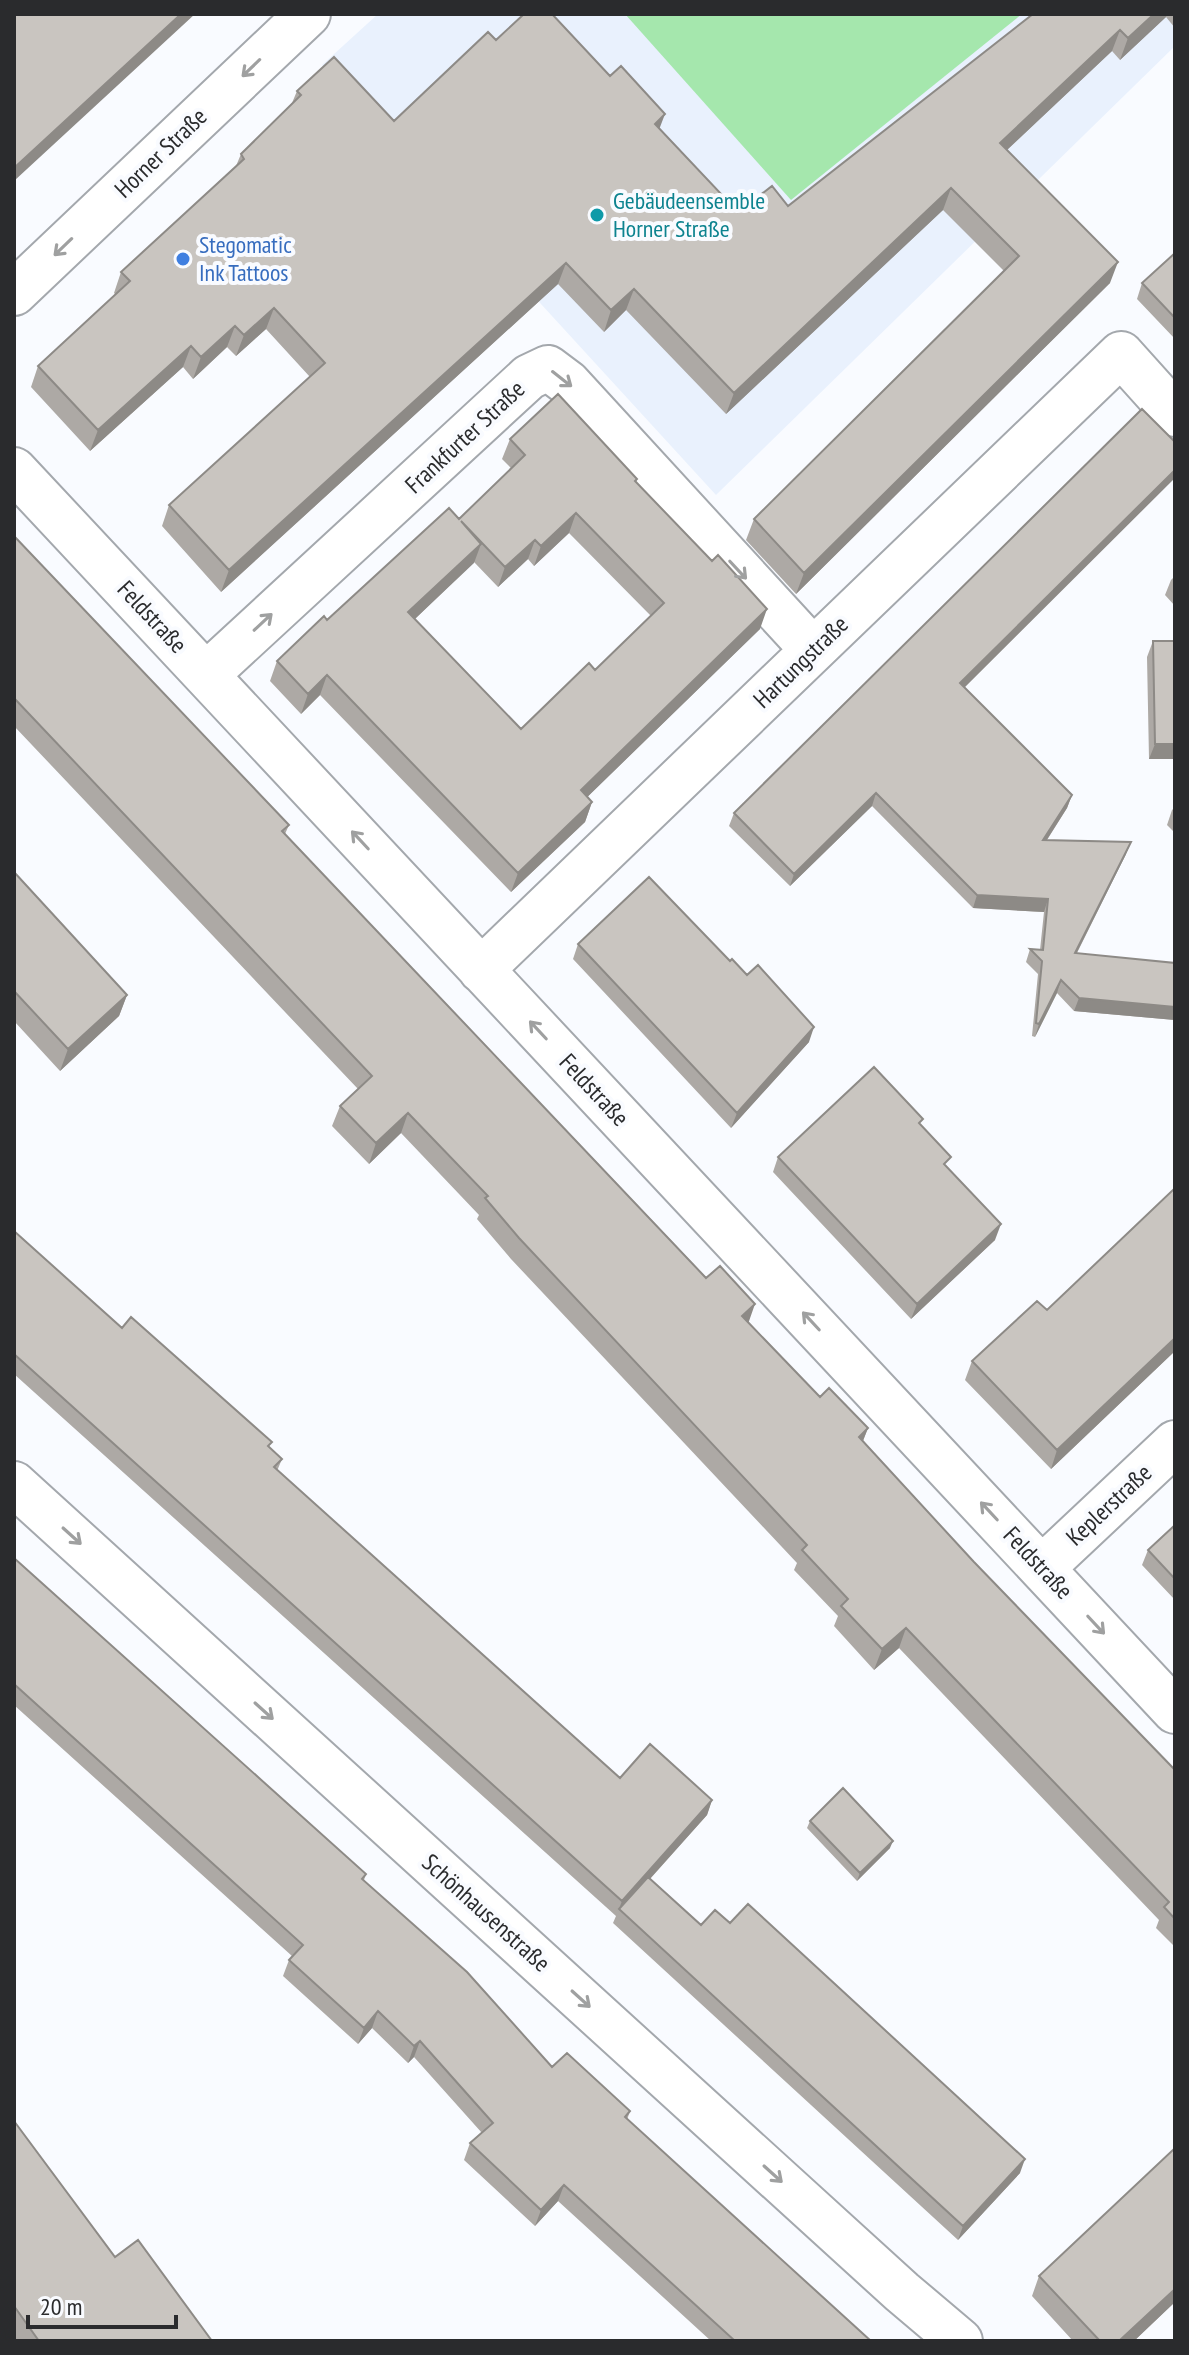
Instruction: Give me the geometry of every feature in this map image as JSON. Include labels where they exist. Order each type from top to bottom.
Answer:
[{"type":"street","name":"Horner Straße","points":[[14,293],[308,14]]},
{"type":"street","name":"Hartungstraße","points":[[481,970],[1121,354],[1175,414]]},
{"type":"street","name":"Frankfurter Straße","points":[[206,675],[529,377],[548,368],[568,383],[813,650]]},
{"type":"street","name":"Feldstraße","points":[[14,470],[1175,1711]]},
{"type":"street","name":"Keplerstraße","points":[[1042,1568],[1175,1443]]},
{"type":"street","name":"Schönhausenstraße","points":[[14,1484],[879,2271],[960,2341]]},
{"type":"shaded area","points":[[378,14],[1175,14],[1175,46],[716,495],[322,65]]},
{"type":"green space","points":[[625,14],[1022,14],[791,200]]},
{"type":"building","points":[[14,14],[181,14],[14,168]]},
{"type":"building","points":[[524,14],[552,14],[610,76],[621,66],[665,114],[655,124],[738,212],[772,186],[788,206],[1033,14],[1154,14],[1128,38],[1120,30],[1000,143],[1118,262],[804,573],[754,519],[1019,256],[951,188],[734,393],[634,289],[611,310],[566,263],[229,570],[169,505],[325,363],[274,308],[244,335],[235,326],[201,357],[191,346],[98,430],[38,366],[130,281],[121,272],[244,159],[241,154],[301,95],[297,91],[334,57],[394,121],[488,32],[496,40]]},
{"type":"building","points":[[1175,253],[1175,318],[1142,283]]},
{"type":"building","points":[[558,394],[712,561],[718,555],[767,609],[581,790],[592,802],[518,873],[327,675],[308,694],[277,661],[324,616],[327,620],[449,508],[459,519],[525,455],[510,439]],"holes":[[[576,513],[664,603],[595,670],[589,663],[521,729],[408,612],[481,544],[461,521],[505,567],[535,540],[541,546]]]},
{"type":"building","points":[[1142,409],[1175,442],[1175,470],[960,683],[1072,795],[1043,840],[1131,842],[1075,953],[1175,963],[1175,1007],[1079,998],[1061,980],[1039,1024],[1036,1023],[1042,961],[1030,949],[1043,950],[1048,899],[977,895],[876,793],[794,874],[734,813]]},
{"type":"building","points":[[14,536],[289,825],[282,831],[706,1278],[720,1266],[755,1304],[742,1316],[820,1397],[829,1388],[868,1428],[859,1437],[974,1562],[1175,1770],[1175,1919],[1164,1907],[1169,1902],[906,1628],[882,1649],[841,1606],[848,1599],[802,1550],[807,1545],[519,1238],[485,1198],[488,1196],[408,1113],[376,1143],[340,1106],[372,1076],[14,698]]},
{"type":"building","points":[[1153,641],[1175,641],[1175,744],[1155,744]]},
{"type":"building","points":[[14,872],[127,995],[68,1049],[14,991]]},
{"type":"building","points":[[649,877],[747,975],[758,965],[814,1027],[737,1113],[578,944]]},
{"type":"building","points":[[874,1067],[923,1119],[919,1123],[951,1157],[944,1164],[1001,1224],[917,1304],[778,1157]]},
{"type":"building","points":[[1175,1188],[1175,1338],[1057,1450],[972,1361],[1037,1301],[1047,1310]]},
{"type":"building","points":[[14,1231],[122,1328],[131,1317],[272,1442],[268,1446],[282,1459],[274,1467],[620,1778],[650,1744],[712,1800],[622,1901],[14,1354]]},
{"type":"building","points":[[1175,1525],[1175,1579],[1148,1550]]},
{"type":"building","points":[[14,1558],[366,1874],[362,1879],[467,1972],[552,2067],[567,2053],[630,2111],[625,2117],[871,2341],[735,2341],[564,2185],[541,2210],[470,2143],[493,2123],[420,2041],[414,2046],[378,2011],[364,2028],[289,1960],[303,1945],[14,1684]]},
{"type":"building","points":[[843,1788],[893,1841],[860,1873],[810,1821]]},
{"type":"building","points":[[648,1877],[701,1925],[715,1910],[730,1923],[748,1904],[1025,2159],[963,2226],[619,1909]]},
{"type":"building","points":[[14,2121],[115,2257],[138,2240],[212,2341],[39,2341],[14,2306]]},
{"type":"building","points":[[1175,2148],[1175,2289],[1119,2341],[1100,2341],[1039,2276]]},
{"type":"place","name":"Gebäudeensemble Horner Straße","points":[[597,215]]},
{"type":"place","name":"Stegomatic Ink Tattoos","points":[[183,259]]}]
